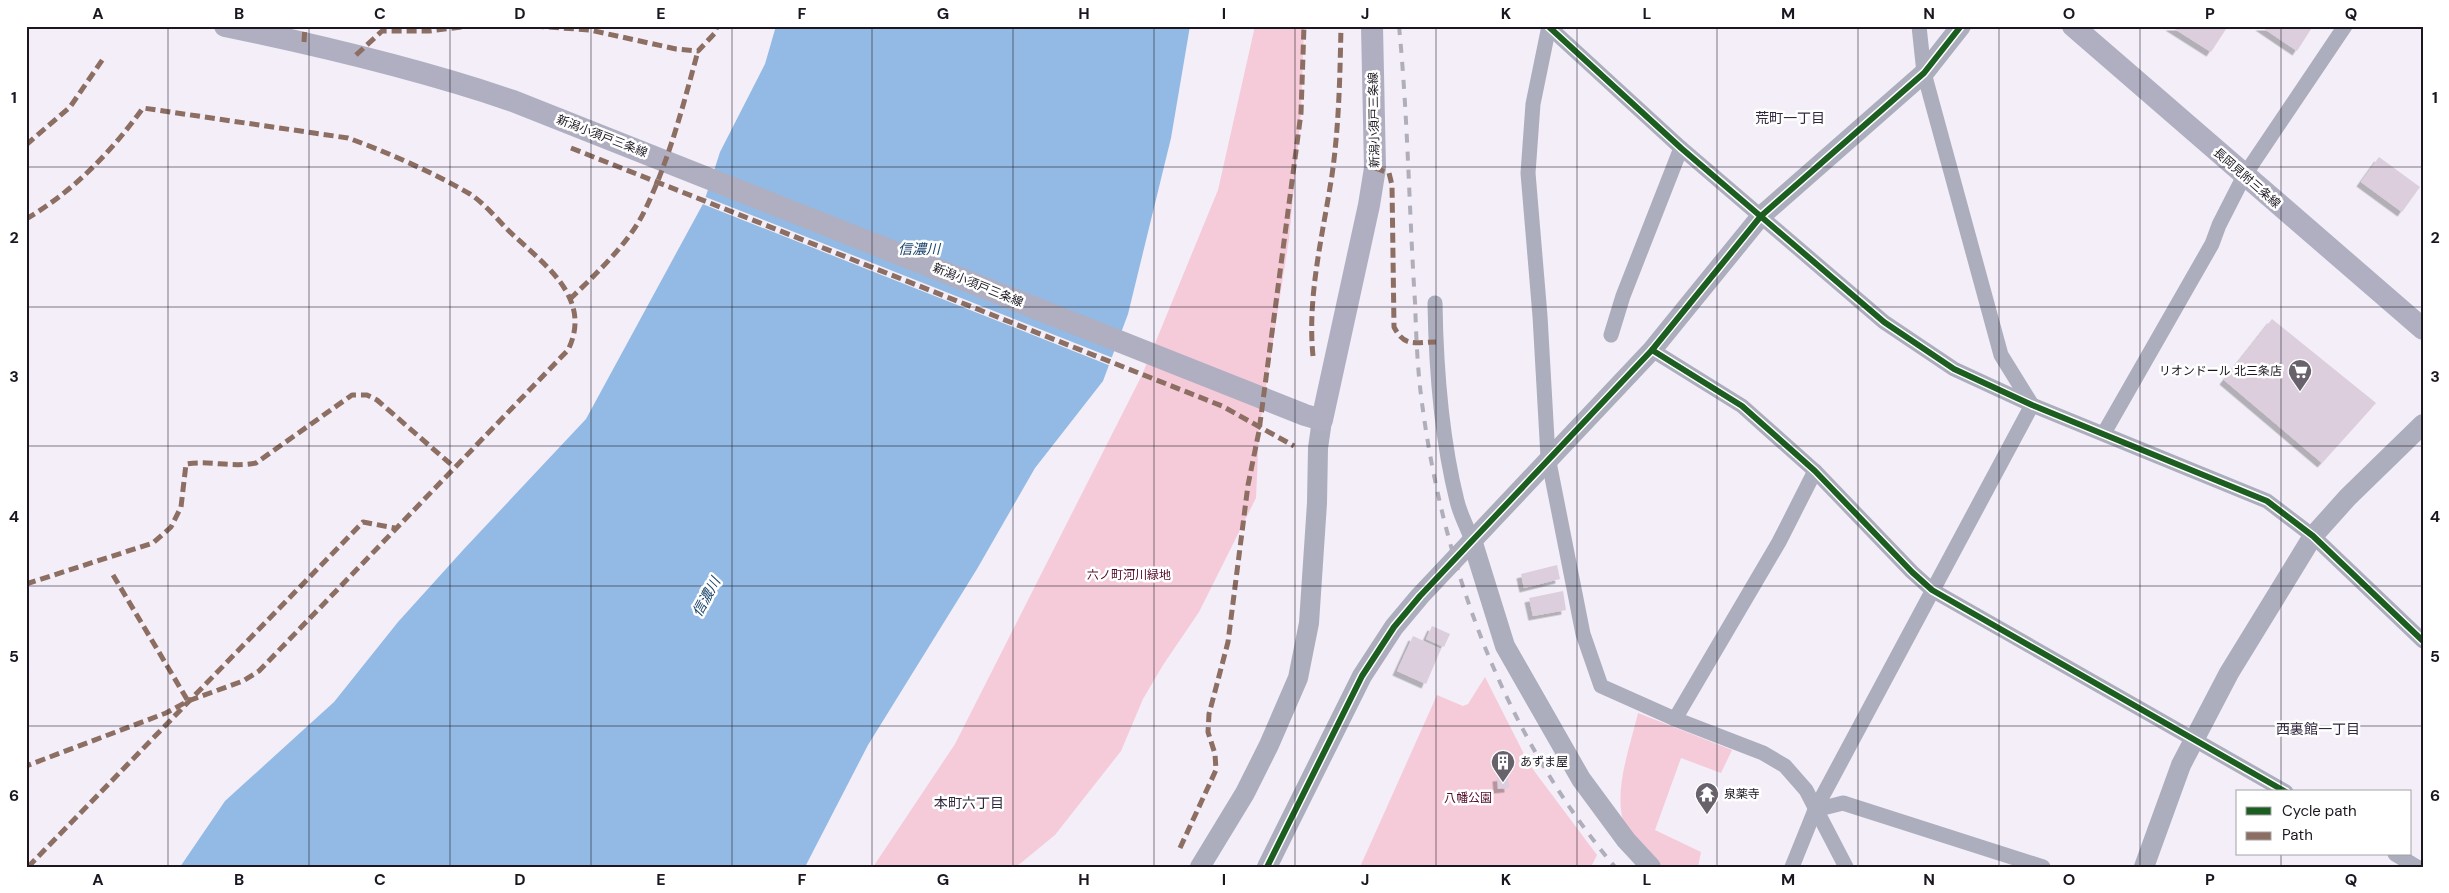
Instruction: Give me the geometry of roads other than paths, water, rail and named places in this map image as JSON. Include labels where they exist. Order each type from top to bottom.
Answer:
[{"type":"main road","name":"新潟小須戸三条線","points":[[225,26],[304,42],[459,83],[576,125],[1314,417],[1370,205],[1376,168],[1372,26]]},
{"type":"main road","name":"長岡見附三条線","points":[[2073,26],[2423,329]]},
{"type":"street","points":[[1548,26],[1681,148],[1884,322],[1954,369],[2032,404],[2267,501],[2313,536],[2423,641]]},
{"type":"street","points":[[1548,26],[1533,104],[1528,173],[1540,316],[1548,457],[1583,634],[1601,686],[1675,720],[1763,753],[1785,766],[1806,790],[1846,867]]},
{"type":"street","points":[[1919,26],[1924,74],[2001,355],[2032,404]]},
{"type":"street","points":[[1267,867],[1362,676],[1378,650],[1420,596],[1548,457],[1652,350],[1761,216],[1924,74],[1961,26]]},
{"type":"street","points":[[2104,434],[2212,244],[2219,225],[2244,176],[2345,26]]},
{"type":"street","points":[[1611,335],[1623,296],[1681,148]]},
{"type":"street","points":[[1435,303],[1436,342],[1444,428],[1457,502],[1472,540],[1505,646],[1581,779],[1626,840],[1651,867]]},
{"type":"street","points":[[1652,350],[1742,406],[1815,471],[1912,572],[1932,590],[2282,790]]},
{"type":"street","points":[[1792,867],[1815,810],[2032,404]]},
{"type":"street","points":[[1200,867],[1245,793],[1298,678],[1309,622],[1317,503],[1318,448],[1314,417]]},
{"type":"street","points":[[2144,867],[2181,765],[2229,673],[2313,536],[2348,497],[2423,424]]},
{"type":"street","points":[[1675,720],[1778,542],[1815,471]]},
{"type":"street","points":[[1815,810],[1843,803],[2043,867]]},
{"type":"street","points":[[2398,856],[2417,867]]},
{"type":"water","name":"信濃川","points":[[776,26],[1190,26],[1171,138],[1128,314],[1103,381],[1035,468],[977,569],[868,745],[805,867],[180,867],[225,801],[334,702],[398,622],[586,419],[704,202],[720,152],[765,64]]},
{"type":"railway","points":[[1399,26],[1419,376],[1429,452],[1443,516],[1461,579],[1483,641],[1509,702],[1540,760],[1575,815],[1615,867]]},
{"type":"place","name":"リオンドール 北三条店","points":[[2300,392]]},
{"type":"place","name":"あずま屋","points":[[1503,783]]},
{"type":"place","name":"泉薬寺","points":[[1707,815]]},
{"type":"district","name":"荒町一丁目","points":[[1790,118]]},
{"type":"district","name":"西裏館一丁目","points":[[2318,729]]},
{"type":"district","name":"本町六丁目","points":[[969,803]]},
{"type":"park label","name":"六ノ町河川緑地","points":[[1129,575]]},
{"type":"park label","name":"八幡公園","points":[[1468,798]]}]
